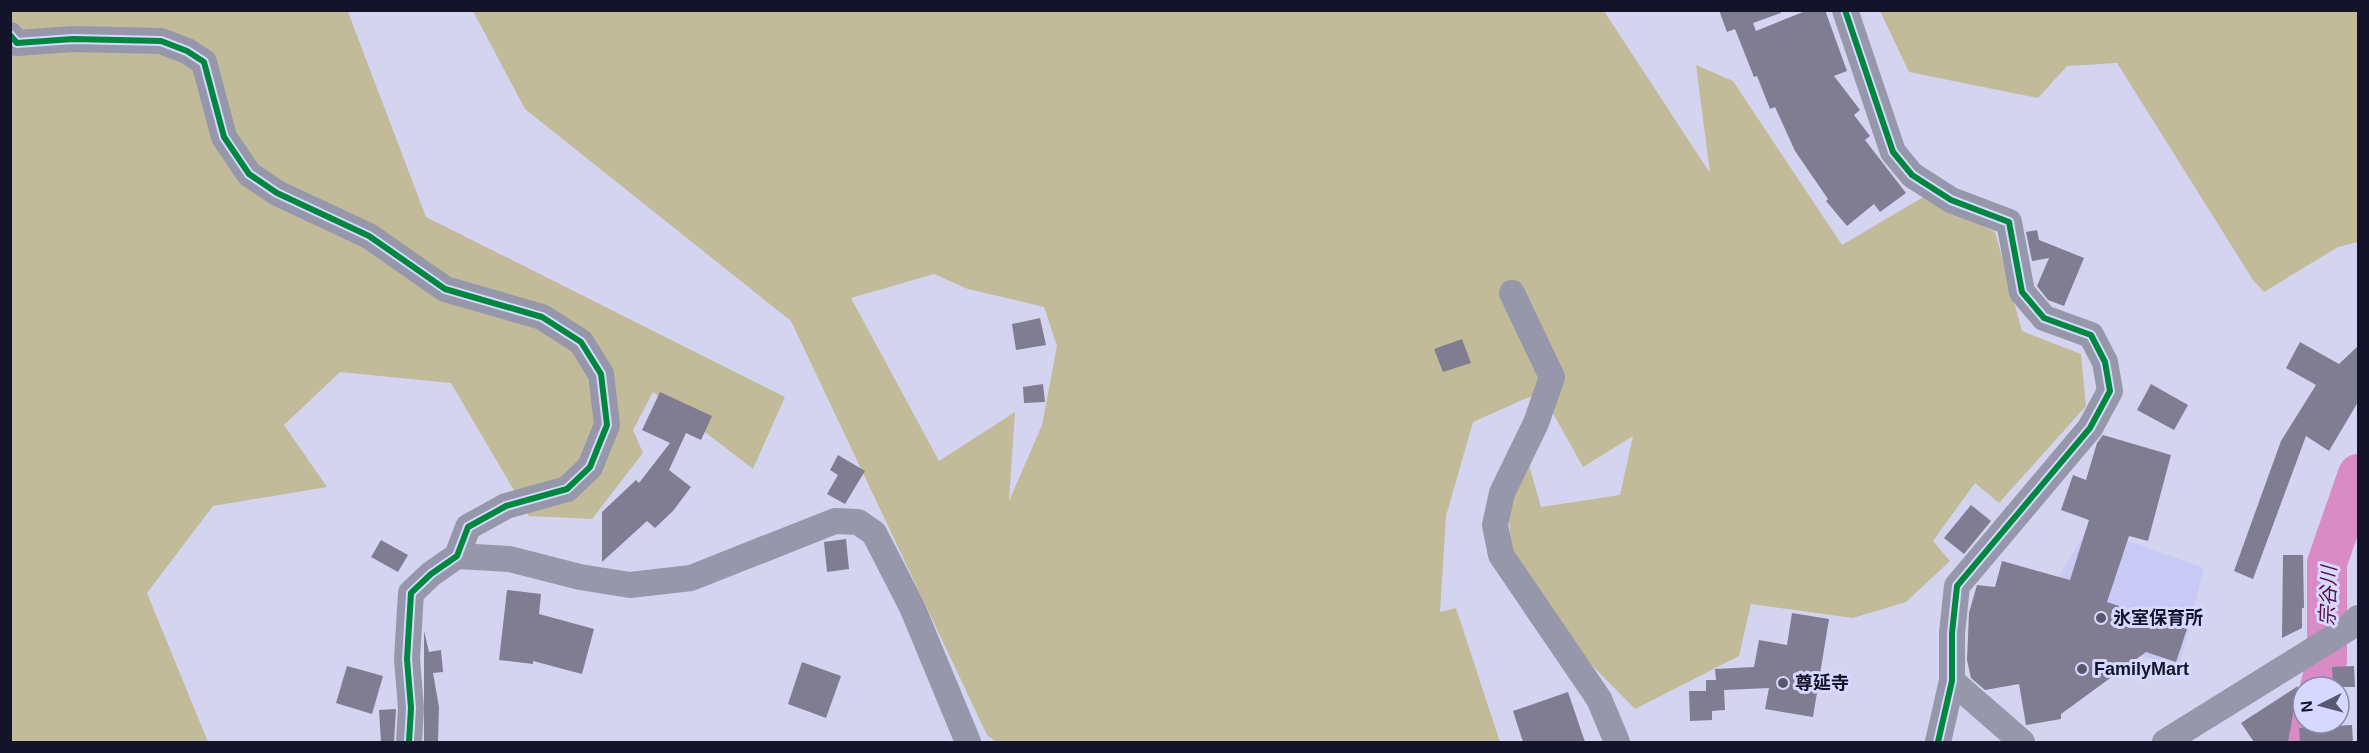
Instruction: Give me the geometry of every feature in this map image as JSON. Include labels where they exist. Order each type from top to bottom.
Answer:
[{"type":"street","points":[[1845,10],[1893,152],[1912,175],[1951,200],[2009,222],[2022,292],[2044,318],[2091,335],[2105,362],[2110,391],[2090,428],[1957,586],[1952,633],[1952,681],[1938,742]]},
{"type":"street","points":[[10,35],[17,43],[73,39],[161,41],[187,51],[204,62],[224,137],[249,174],[277,193],[369,237],[445,289],[542,317],[581,342],[601,374],[607,425],[590,467],[567,489],[506,506],[468,528],[457,556],[430,574],[411,593],[407,659],[411,708],[409,742]]},
{"type":"street","points":[[1512,293],[1552,377],[1536,423],[1502,493],[1495,525],[1501,555],[1599,699],[1617,742]]},
{"type":"street","points":[[457,556],[510,559],[580,577],[630,585],[691,578],[835,520],[858,522],[874,533],[912,607],[968,742]]},
{"type":"street","points":[[2165,742],[2335,637],[2358,618]]},
{"type":"street","points":[[1952,681],[2022,742]]},
{"type":"shaded area","points":[[345,10],[348,12],[426,217],[785,397],[753,469],[653,392],[633,430],[643,453],[592,519],[529,516],[451,383],[340,372],[284,425],[327,487],[213,506],[147,593],[208,742],[11,742],[10,11]]},
{"type":"shaded area","points":[[473,11],[1604,11],[1710,173],[1696,65],[1733,81],[1842,245],[1925,196],[1995,232],[2022,331],[2081,354],[2086,406],[1999,503],[1975,483],[1933,541],[1950,561],[1906,602],[1853,618],[1751,604],[1739,656],[1635,709],[1515,587],[1507,497],[1529,465],[1541,507],[1620,495],[1633,436],[1583,467],[1541,392],[1473,422],[1446,516],[1440,612],[1456,608],[1500,742],[996,742],[987,735],[791,321],[525,109]],"holes":[[[934,274],[968,289],[1044,307],[1057,346],[1042,425],[1009,501],[1015,412],[939,461],[851,298]]]},
{"type":"shaded area","points":[[1880,11],[2358,11],[2358,242],[2338,247],[2264,292],[2253,280],[2117,63],[2067,66],[2038,98],[1909,72]]},
{"type":"shaded area","points":[[2089,527],[2204,568],[2179,668],[2053,626],[2049,592]]},
{"type":"building","points":[[1719,10],[1780,10],[1781,13],[1753,23],[1756,31],[1808,10],[1825,10],[1847,71],[1834,76],[1860,110],[1854,115],[1870,136],[1865,140],[1906,193],[1880,212],[1874,204],[1847,226],[1826,201],[1828,199],[1795,151],[1775,107],[1770,109],[1757,76],[1754,77],[1735,29],[1727,32]]},
{"type":"building","points":[[2037,230],[2039,240],[2084,258],[2064,306],[2048,300],[2037,286],[2049,258],[2032,261],[2026,232]]},
{"type":"building","points":[[1040,318],[1046,345],[1016,350],[1012,324]]},
{"type":"building","points":[[1462,339],[1471,363],[1443,372],[1434,349]]},
{"type":"building","points":[[2300,342],[2339,364],[2358,346],[2358,402],[2329,451],[2306,436],[2253,579],[2234,571],[2281,441],[2316,385],[2286,368]]},
{"type":"building","points":[[1043,384],[1045,402],[1024,403],[1023,387]]},
{"type":"building","points":[[2151,384],[2188,405],[2174,430],[2137,410]]},
{"type":"building","points":[[660,392],[712,416],[701,440],[686,433],[669,470],[691,487],[673,511],[655,528],[647,521],[602,562],[602,512],[636,480],[639,483],[670,443],[642,430]]},
{"type":"building","points":[[2103,435],[2171,455],[2148,541],[2129,536],[2107,602],[2187,629],[2176,662],[2146,652],[2061,714],[2061,719],[2026,725],[2019,684],[1985,690],[1971,678],[1967,660],[1969,613],[1977,585],[1995,587],[2002,561],[2070,580],[2089,520],[2061,510],[2073,475],[2086,480],[2097,443]]},
{"type":"building","points":[[838,455],[865,471],[845,504],[827,494],[838,475],[830,470]]},
{"type":"building","points":[[1971,505],[1991,521],[1964,554],[1944,538]]},
{"type":"building","points":[[846,539],[849,569],[827,572],[824,542]]},
{"type":"building","points":[[381,540],[408,555],[398,572],[371,557]]},
{"type":"building","points":[[2283,555],[2303,555],[2304,608],[2302,608],[2302,628],[2282,638]]},
{"type":"building","points":[[507,590],[541,594],[539,614],[594,629],[582,674],[533,661],[533,664],[499,660]]},
{"type":"building","points":[[1792,613],[1829,619],[1813,717],[1765,709],[1769,688],[1724,690],[1725,710],[1712,711],[1712,720],[1690,721],[1689,691],[1706,691],[1706,680],[1716,680],[1715,669],[1754,667],[1759,640],[1787,645]]},
{"type":"building","points":[[424,631],[429,652],[441,650],[443,672],[433,673],[439,707],[438,742],[424,742]]},
{"type":"building","points":[[802,662],[841,676],[826,718],[788,704]]},
{"type":"building","points":[[347,666],[383,676],[372,714],[336,703]]},
{"type":"building","points":[[2354,666],[2355,687],[2351,687],[2351,675],[2332,675],[2332,667]]},
{"type":"building","points":[[2291,691],[2291,725],[2288,742],[2254,742],[2241,723]]},
{"type":"building","points":[[1568,692],[1585,742],[1523,742],[1513,711]]},
{"type":"building","points":[[396,709],[394,742],[381,742],[379,710]]},
{"type":"building","points":[[2351,725],[2353,742],[2300,742],[2300,735],[2351,735]]},
{"type":"waterway","name":"宗谷川","points":[[2323,675],[2327,660],[2327,563],[2358,474]]},
{"type":"waterway","name":"宗谷川","points":[[2307,742],[2308,735]]},
{"type":"cycle path","points":[[1845,10],[1893,152],[1912,175],[1951,200],[2009,222],[2022,292],[2044,318],[2091,335],[2105,362],[2110,391],[2090,428],[1957,586],[1952,633],[1952,681],[1938,742]]},
{"type":"cycle path","points":[[10,35],[17,43],[73,39],[161,41],[187,51],[204,62],[224,137],[249,174],[277,193],[369,236],[445,289],[542,317],[581,342],[601,374],[607,425],[590,467],[567,489],[506,506],[468,527],[457,556],[431,574],[411,593],[407,659],[411,708],[409,742]]},
{"type":"place","name":"氷室保育所","points":[[2101,618]]},
{"type":"place","name":"FamilyMart","points":[[2082,669]]},
{"type":"place","name":"尊延寺","points":[[1783,683]]}]
